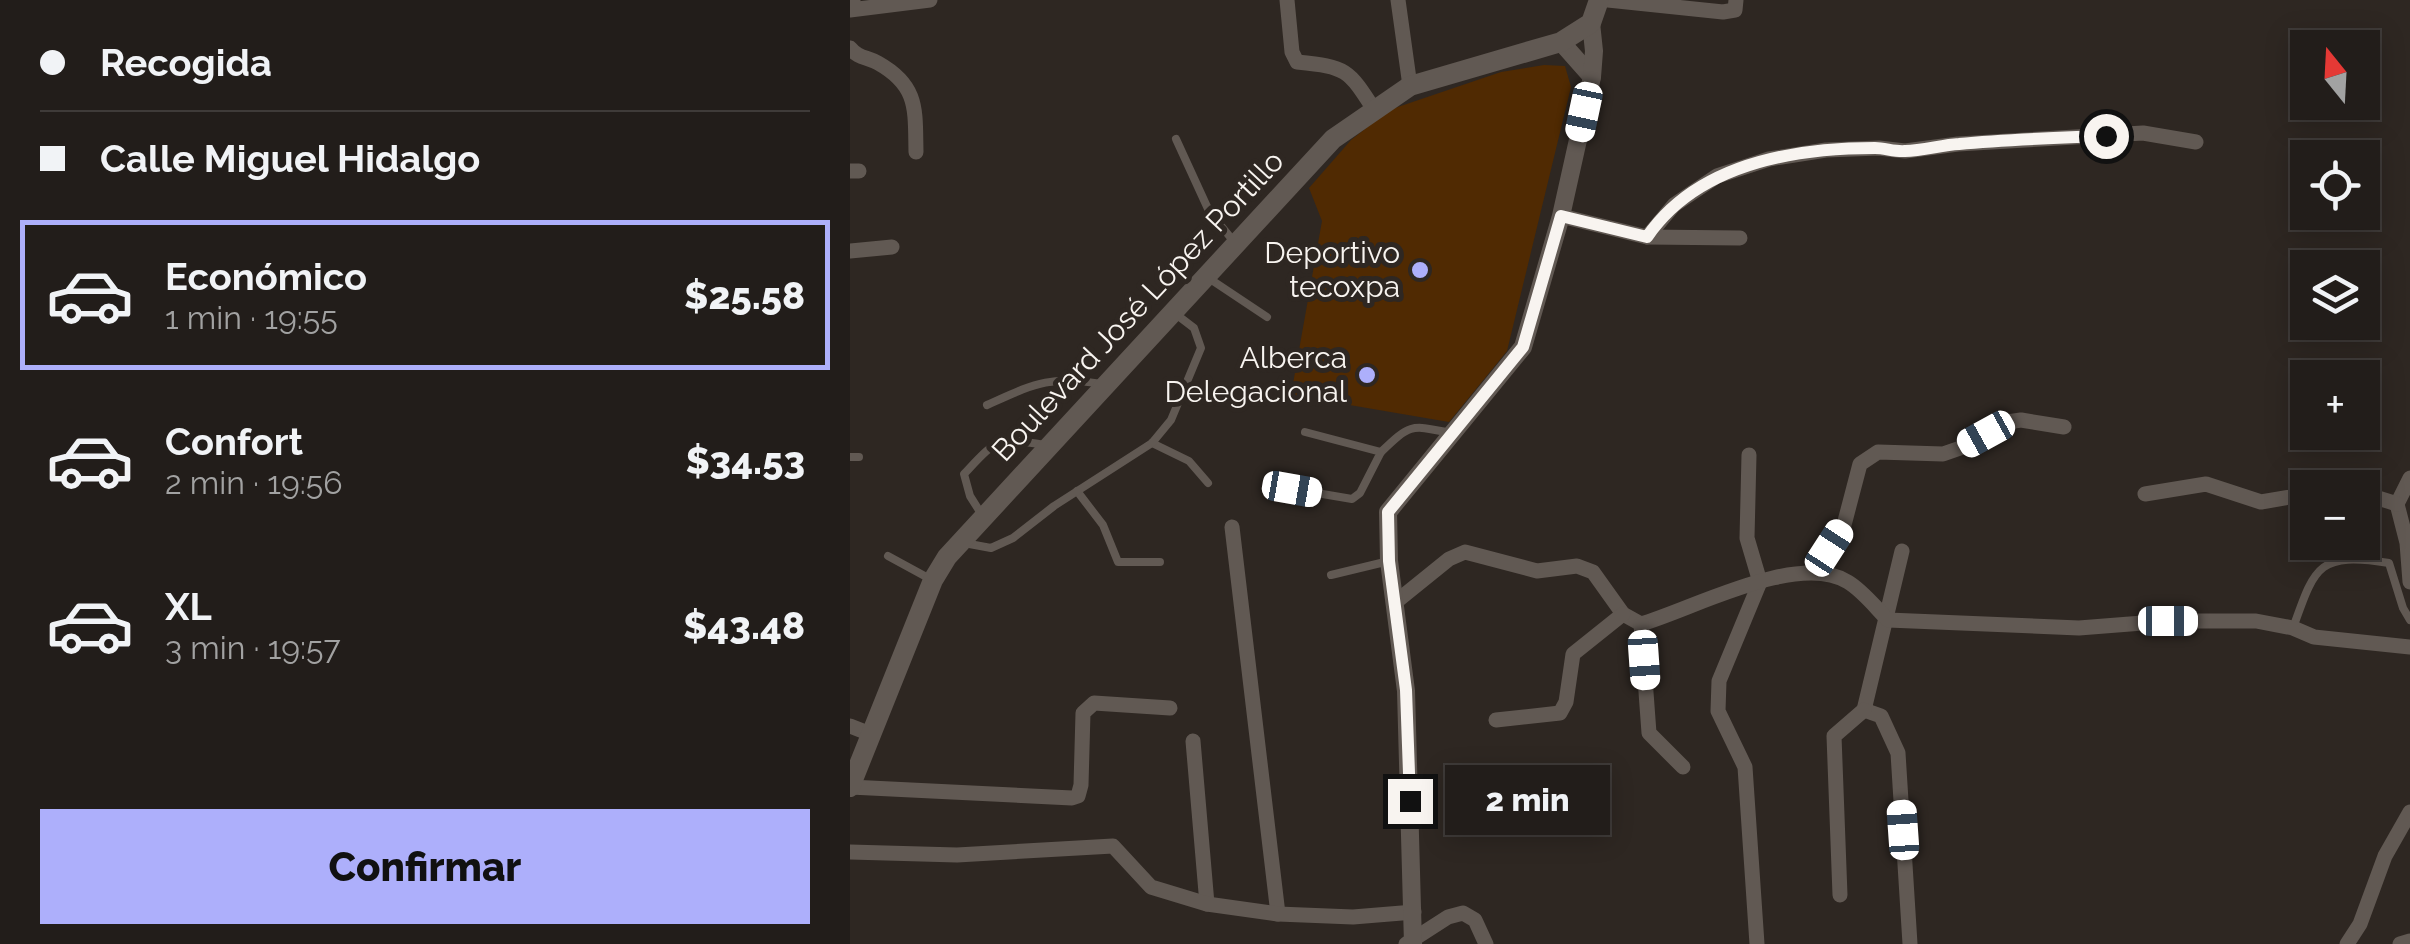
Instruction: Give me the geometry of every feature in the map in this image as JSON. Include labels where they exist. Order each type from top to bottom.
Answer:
[{"type":"main road","points":[[1591,22],[1600,0]]},
{"type":"main road","name":"Boulevard José López Portillo","points":[[850,787],[932,580],[960,542],[1333,138],[1410,86],[1560,42],[1591,22]]},
{"type":"street","points":[[853,0],[850,10],[930,0]]},
{"type":"street","points":[[1287,0],[1292,52],[1298,62],[1333,66],[1352,75],[1375,110]]},
{"type":"street","points":[[1398,0],[1410,86]]},
{"type":"street","points":[[1608,0],[1723,12],[1735,10],[1736,0]]},
{"type":"street","points":[[1411,942],[1414,912],[1406,690],[1389,561],[1388,512],[1523,347],[1561,216],[1592,77],[1591,22]]},
{"type":"street","points":[[1560,42],[1592,77]]},
{"type":"street","points":[[850,48],[856,56],[892,72],[910,90],[916,152]]},
{"type":"street","points":[[1647,237],[1660,217],[1717,176],[1769,159],[1826,150],[1878,148],[1905,152],[1958,144],[2143,134],[2196,142]]},
{"type":"street","points":[[1561,216],[1647,237],[1740,238]]},
{"type":"street","points":[[850,251],[892,247]]},
{"type":"street","points":[[1814,571],[1844,526],[1860,464],[1878,452],[1943,454],[2007,422],[2020,420],[2064,427]]},
{"type":"street","points":[[1749,455],[1747,538],[1760,582],[1719,681],[1718,710],[1745,768],[1756,944]]},
{"type":"street","points":[[2410,478],[2397,504],[2408,542],[2410,582]]},
{"type":"street","points":[[2145,494],[2206,484],[2261,502],[2290,497]]},
{"type":"street","points":[[2380,499],[2397,504]]},
{"type":"street","points":[[1232,528],[1278,914]]},
{"type":"street","points":[[1840,895],[1834,736],[1864,710],[1902,550]]},
{"type":"street","points":[[1396,601],[1449,558],[1465,552],[1537,571],[1577,566],[1594,572],[1624,614],[1641,624],[1760,582],[1814,571],[1848,582],[1888,620],[2079,628],[2168,621],[2256,621],[2294,628],[2314,637],[2410,647]]},
{"type":"street","points":[[1496,720],[1560,714],[1566,702],[1573,654],[1624,614]]},
{"type":"street","points":[[1641,624],[1649,733],[1683,767]]},
{"type":"street","points":[[850,787],[1072,798],[1078,796],[1081,786],[1082,713],[1094,703],[1170,708]]},
{"type":"street","points":[[1864,710],[1881,716],[1898,753],[1910,944]]},
{"type":"street","points":[[850,726],[873,735]]},
{"type":"street","points":[[1192,740],[1206,904]]},
{"type":"street","points":[[2347,944],[2360,924],[2385,856],[2410,812]]},
{"type":"street","points":[[850,852],[957,855],[1112,846],[1151,887],[1206,904],[1278,914],[1353,918],[1414,912]]},
{"type":"street","points":[[1411,942],[1448,917],[1463,913],[1474,920],[1486,944]]},
{"type":"street","points":[[2360,924],[2364,944]]},
{"type":"street","points":[[2400,944],[2410,941]]},
{"type":"lane","points":[[1176,139],[1209,211],[1236,244]]},
{"type":"lane","points":[[1206,277],[1268,317]]},
{"type":"lane","points":[[960,542],[991,548],[1013,538],[1152,443],[1171,420],[1201,348],[1194,328],[1173,312]]},
{"type":"lane","points":[[987,405],[1042,380],[1106,384]]},
{"type":"lane","points":[[1292,489],[1352,499],[1360,493],[1381,452],[1400,434],[1416,426],[1451,433]]},
{"type":"lane","points":[[1305,432],[1381,452]]},
{"type":"lane","points":[[983,518],[970,496],[964,474],[993,444],[1011,440],[1050,446]]},
{"type":"lane","points":[[1152,443],[1189,461],[1208,483]]},
{"type":"lane","points":[[1077,492],[1103,524],[1118,562],[1160,562]]},
{"type":"lane","points":[[888,556],[932,580]]},
{"type":"lane","points":[[2294,628],[2311,578],[2330,562],[2356,558],[2389,563],[2410,620]]},
{"type":"lane","points":[[1332,574],[1389,561]]},
{"type":"shaded area","name":"Deportivo tecoxpa","points":[[1565,66],[1571,87],[1507,351],[1449,422],[1291,395],[1322,221],[1309,188],[1351,140],[1389,110],[1501,72]]},
{"type":"place","name":"Deportivo tecoxpa","points":[[1420,270]]},
{"type":"place","name":"Alberca Delegacional","points":[[1367,375]]},
{"type":"route","points":[[1410,801],[1406,690],[1389,561],[1388,512],[1523,347],[1561,216],[1647,237],[1660,217],[1717,176],[1769,159],[1826,150],[1878,148],[1905,152],[1958,144],[2106,136]]}]
